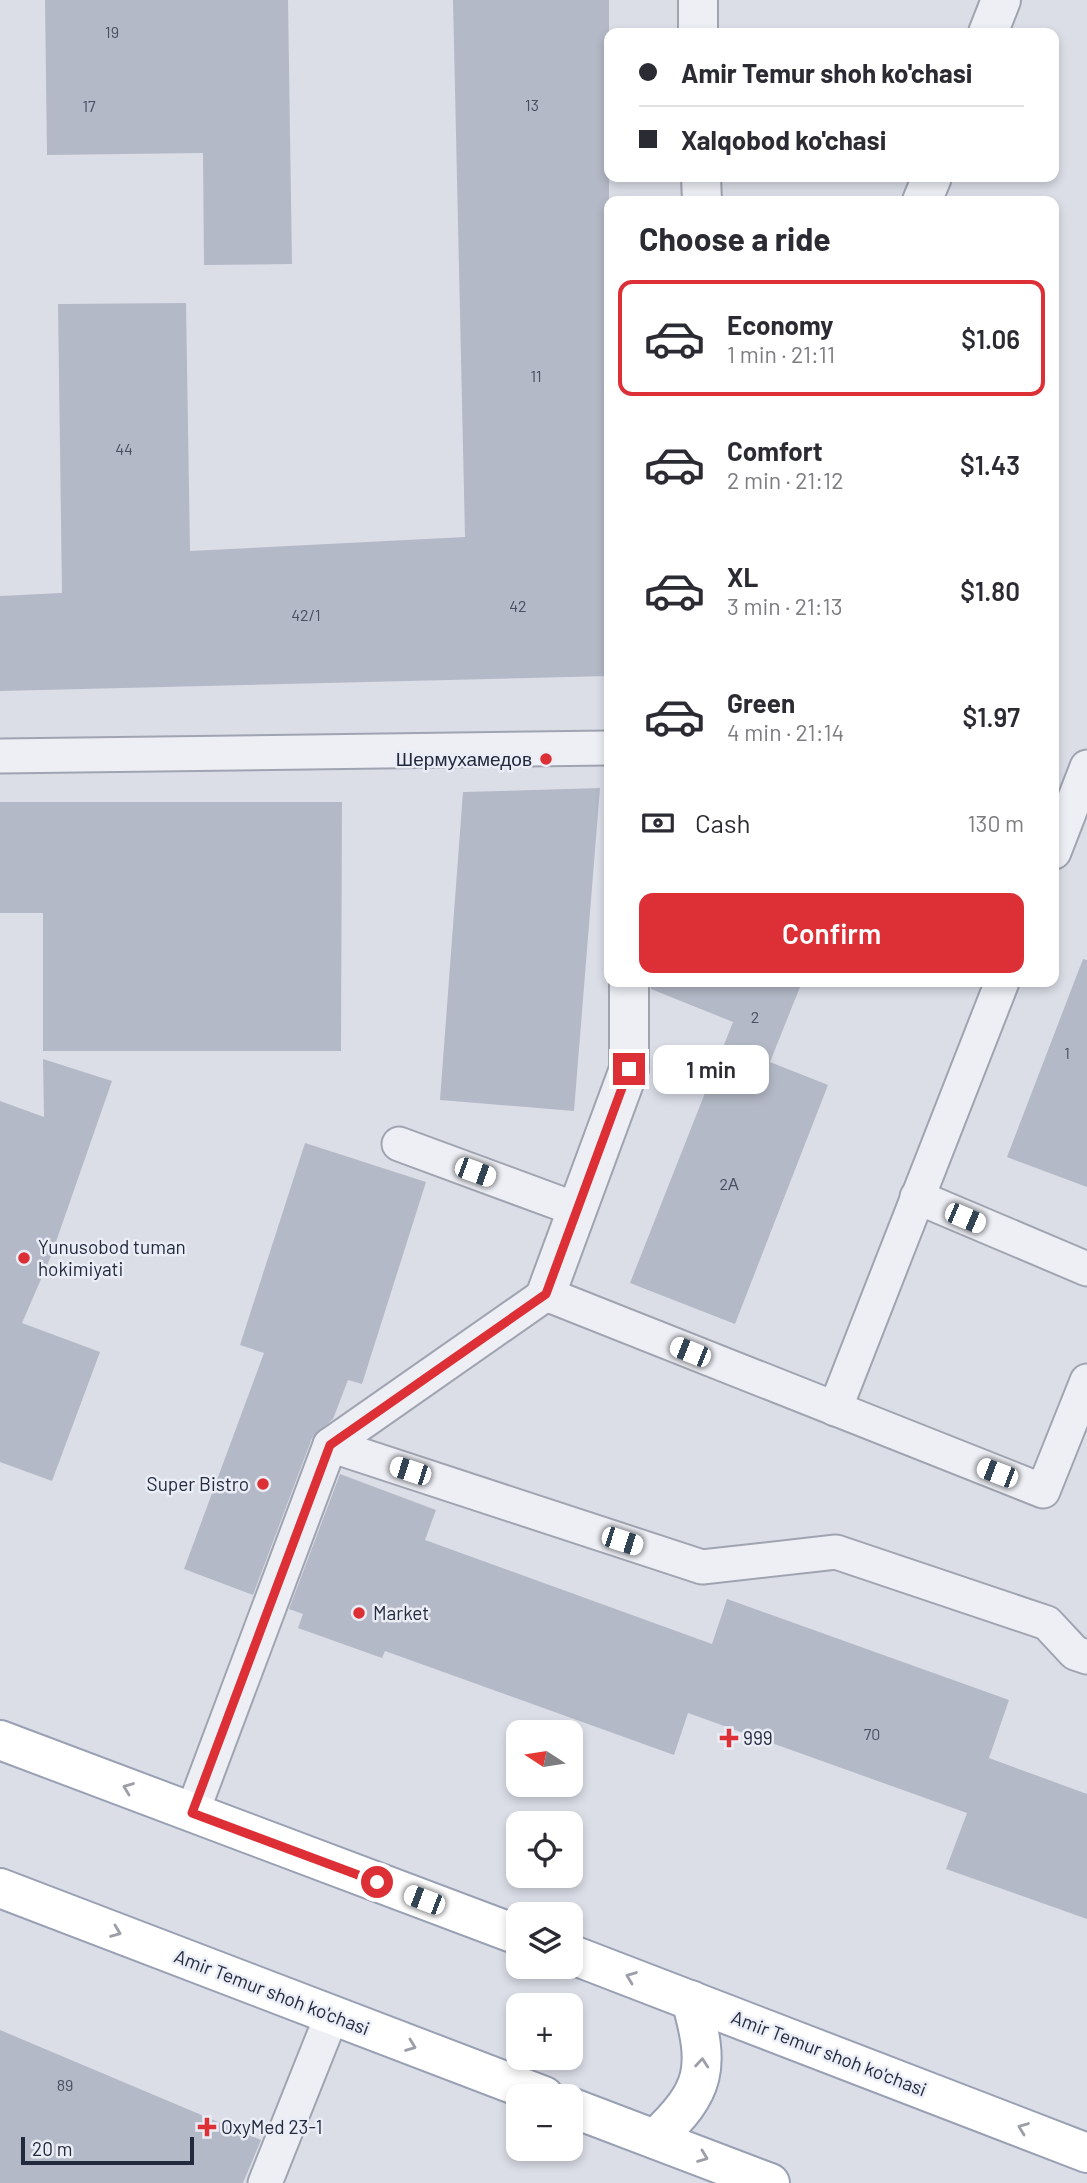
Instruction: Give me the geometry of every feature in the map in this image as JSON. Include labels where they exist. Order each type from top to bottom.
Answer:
[{"type":"main road","points":[[0,1740],[506,1931]]},
{"type":"main road","name":"Amir Temur shoh ko'chasi","points":[[0,1888],[513,2084]]},
{"type":"main road","name":"Amir Temur shoh ko'chasi","points":[[583,1959],[1087,2153]]},
{"type":"main road","points":[[655,2139],[681,2115],[699,2087],[703,2053],[691,2000]]},
{"type":"main road","points":[[583,2112],[770,2183]]},
{"type":"street","points":[[698,0],[698,28]]},
{"type":"street","points":[[990,28],[1001,0]]},
{"type":"street","points":[[546,1294],[629,1069],[629,987]]},
{"type":"lane","points":[[0,756],[604,748]]},
{"type":"lane","points":[[1059,839],[1087,767]]},
{"type":"lane","points":[[835,1409],[1000,987]]},
{"type":"lane","points":[[399,1144],[578,1210]]},
{"type":"lane","points":[[917,1198],[1087,1269]]},
{"type":"lane","points":[[192,1813],[330,1445],[546,1294],[1044,1492],[1087,1381]]},
{"type":"lane","points":[[330,1445],[702,1567],[836,1552],[1047,1623],[1075,1653],[1087,1657]]},
{"type":"lane","points":[[265,2183],[332,2015]]},
{"type":"building","points":[[45,0],[288,0],[292,264],[204,265],[203,153],[47,155]]},
{"type":"building","points":[[453,0],[609,0],[609,28],[604,28],[604,182],[609,182],[609,196],[604,196],[604,676],[0,691],[0,596],[62,593],[58,304],[186,303],[190,551],[465,537]]},
{"type":"building","points":[[600,788],[574,1111],[440,1100],[463,792]]},
{"type":"building","points":[[0,802],[342,802],[341,1051],[43,1051],[43,913],[0,913]]},
{"type":"building","points":[[1083,959],[1087,960],[1087,1187],[1007,1157]]},
{"type":"building","points":[[800,987],[770,1062],[828,1085],[735,1324],[630,1283],[733,1022],[651,989]]},
{"type":"building","name":"Yunusobod tuman hokimiyati","points":[[43,1059],[112,1081],[51,1256],[22,1323],[100,1352],[52,1481],[0,1462],[0,1101],[44,1117]]},
{"type":"building","points":[[305,1143],[426,1182],[362,1384],[348,1380],[333,1419],[312,1438],[253,1595],[184,1569],[264,1353],[240,1345]]},
{"type":"building","points":[[340,1474],[436,1510],[425,1540],[712,1644],[727,1599],[1009,1700],[989,1758],[1087,1794],[1087,1919],[946,1869],[967,1813],[688,1713],[674,1755],[583,1722],[583,1720],[385,1651],[382,1658],[298,1628],[303,1614],[289,1609]]},
{"type":"building","points":[[0,2030],[261,2140],[243,2183],[0,2183]]},
{"type":"place","name":"Шермухамедов","points":[[546,759]]},
{"type":"place","name":"Yunusobod tuman hokimiyati","points":[[24,1258]]},
{"type":"place","name":"Super Bistro","points":[[263,1484]]},
{"type":"place","name":"Market","points":[[359,1613]]},
{"type":"place","name":"999","points":[[729,1738]]},
{"type":"place","name":"OxyMed 23-1","points":[[207,2127]]},
{"type":"route","points":[[377,1882],[192,1813],[330,1445],[546,1294],[629,1069]]}]
